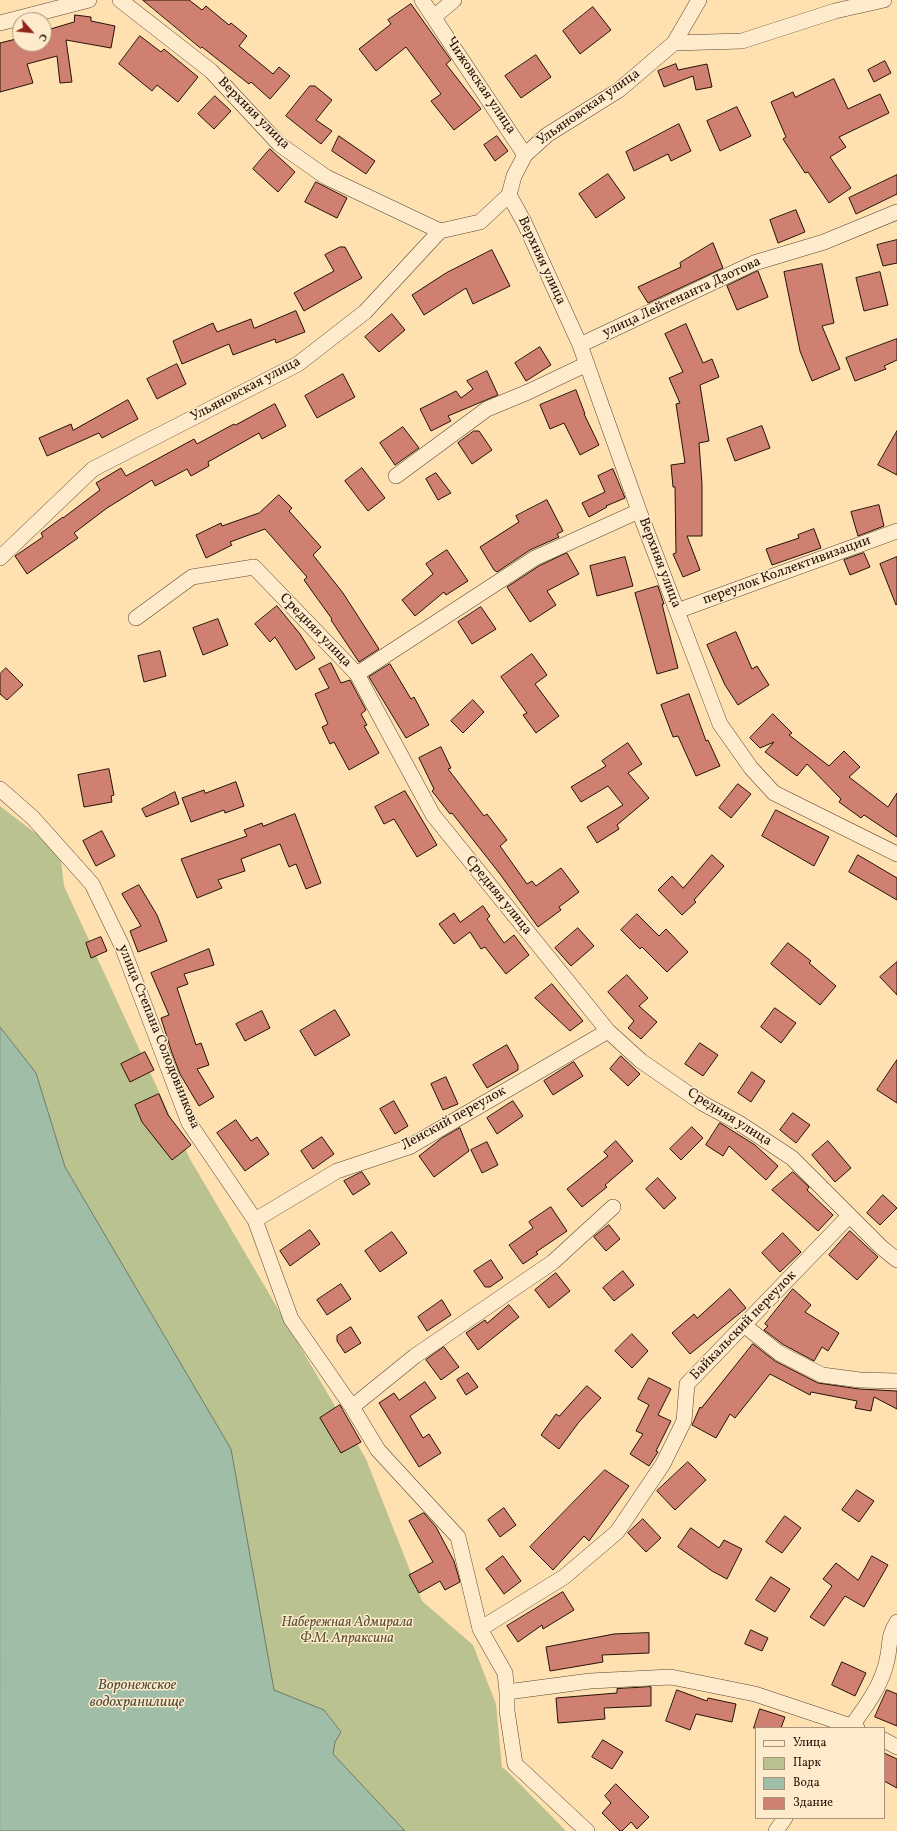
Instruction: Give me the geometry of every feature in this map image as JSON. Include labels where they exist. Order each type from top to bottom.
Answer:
[{"type":"street","points":[[0,23],[89,0]]},
{"type":"street","name":"Верхняя улица","points":[[120,0],[211,71],[279,144],[326,177],[440,231]]},
{"type":"street","name":"Чижовская улица","points":[[422,0],[525,155]]},
{"type":"street","points":[[434,17],[454,0]]},
{"type":"street","name":"Ульяновская улица","points":[[509,195],[514,176],[525,155],[547,135],[618,90],[674,43],[699,0]]},
{"type":"street","points":[[674,43],[742,42],[835,11],[884,0]]},
{"type":"street","points":[[440,231],[480,222],[509,195]]},
{"type":"street","name":"Верхняя улица","points":[[509,195],[524,222],[580,345],[639,511],[720,724],[751,768],[774,792],[897,854]]},
{"type":"street","name":"улица Лейтенанта Дзотова","points":[[580,345],[754,263],[824,242],[897,212]]},
{"type":"street","name":"Ульяновская улица","points":[[0,558],[93,469],[298,364],[365,312],[440,231]]},
{"type":"street","points":[[396,476],[487,409],[528,392],[587,364]]},
{"type":"street","points":[[357,674],[535,558],[639,511]]},
{"type":"street","name":"переулок Коллективизации","points":[[677,611],[897,531]]},
{"type":"street","name":"Средняя улица","points":[[136,618],[192,577],[254,567],[357,674],[433,815],[608,1031],[641,1061],[702,1103],[740,1123],[792,1158],[849,1216],[897,1260]]},
{"type":"street","name":"улица Степана Солодовникова","points":[[0,790],[32,818],[92,884],[122,946],[190,1123],[255,1220],[291,1319],[352,1407],[378,1450],[458,1537],[480,1630],[505,1673],[507,1711],[515,1764],[587,1831]]},
{"type":"street","name":"Ленский переулок","points":[[255,1220],[337,1171],[409,1147],[608,1031]]},
{"type":"street","points":[[352,1407],[415,1356],[553,1262],[613,1207]]},
{"type":"street","name":"Байкальский переулок","points":[[480,1630],[564,1577],[617,1532],[662,1464],[684,1421],[687,1384],[745,1326],[849,1216]]},
{"type":"street","points":[[745,1326],[779,1353],[822,1375],[860,1380],[897,1381]]},
{"type":"street","points":[[507,1692],[590,1681],[671,1677],[755,1694],[853,1727],[876,1690],[887,1660],[890,1633],[897,1622]]},
{"type":"street","points":[[885,1741],[897,1747]]},
{"type":"street","points":[[776,1831],[784,1819]]},
{"type":"green space","name":"Набережная Адмирала Ф.М. Апраксина","points":[[0,806],[60,852],[64,886],[190,1159],[366,1459],[422,1601],[473,1645],[496,1704],[502,1768],[505,1769],[566,1831],[405,1831],[333,1754],[335,1742],[341,1732],[324,1710],[274,1691],[231,1449],[65,1167],[36,1073],[0,1027]]},
{"type":"water","name":"Воронежское водохранилище","points":[[0,1027],[36,1073],[65,1167],[231,1449],[274,1690],[324,1710],[341,1732],[335,1742],[333,1754],[405,1831],[0,1831]]},
{"type":"building","points":[[143,0],[189,0],[202,10],[206,6],[229,25],[231,23],[247,36],[239,46],[273,74],[279,67],[290,76],[270,99],[251,82],[249,84],[202,47],[201,48]]},
{"type":"building","points":[[411,4],[451,60],[446,64],[481,109],[454,130],[431,101],[441,94],[406,47],[376,71],[359,49],[391,24],[388,20]]},
{"type":"building","points":[[593,7],[611,30],[580,54],[563,31]]},
{"type":"building","points":[[75,15],[91,17],[91,21],[115,26],[111,48],[66,40],[72,82],[60,83],[57,56],[27,64],[33,83],[0,92],[0,43],[12,40],[12,52],[52,52],[52,29],[74,22]]},
{"type":"building","points":[[140,36],[161,52],[164,49],[198,77],[178,102],[157,85],[152,91],[119,64]]},
{"type":"building","points":[[536,55],[551,77],[521,98],[505,76]]},
{"type":"building","points":[[885,61],[891,73],[874,82],[868,70]]},
{"type":"building","points":[[676,64],[678,70],[707,64],[712,87],[696,90],[693,76],[664,87],[658,71]]},
{"type":"building","points":[[834,79],[848,109],[880,94],[889,113],[839,137],[846,147],[830,157],[851,188],[829,203],[808,172],[805,173],[783,139],[786,137],[771,102],[793,92],[795,97]]},
{"type":"building","points":[[310,86],[315,86],[332,100],[316,120],[332,131],[321,144],[286,116]]},
{"type":"building","points":[[215,96],[231,111],[214,129],[198,114]]},
{"type":"building","points":[[737,107],[751,136],[720,151],[707,121]]},
{"type":"building","points":[[679,124],[691,151],[671,161],[668,154],[634,171],[626,152]]},
{"type":"building","points":[[339,136],[375,161],[366,174],[332,151]]},
{"type":"building","points":[[497,136],[508,151],[495,161],[484,145]]},
{"type":"building","points":[[270,149],[295,172],[278,192],[253,169]]},
{"type":"building","points":[[608,174],[625,198],[596,218],[579,194]]},
{"type":"building","points":[[897,175],[897,194],[856,214],[849,198]]},
{"type":"building","points":[[316,182],[347,198],[337,218],[305,202]]},
{"type":"building","points":[[796,210],[805,232],[778,243],[770,220]]},
{"type":"building","points":[[897,240],[897,263],[883,266],[877,245]]},
{"type":"building","points":[[713,243],[723,268],[648,303],[638,287],[681,267],[680,263]]},
{"type":"building","points":[[340,247],[345,247],[362,278],[304,311],[294,293],[334,271],[325,255]]},
{"type":"building","points":[[492,250],[510,286],[473,304],[466,288],[424,315],[412,295],[446,273]]},
{"type":"building","points":[[822,264],[834,323],[822,326],[840,369],[812,381],[800,351],[784,272]]},
{"type":"building","points":[[758,271],[768,297],[737,310],[727,286]]},
{"type":"building","points":[[880,272],[888,305],[864,311],[856,278]]},
{"type":"building","points":[[296,311],[305,332],[276,343],[275,339],[233,355],[229,344],[182,364],[173,341],[213,323],[217,332],[251,319],[254,328]]},
{"type":"building","points":[[392,314],[405,330],[379,352],[365,337]]},
{"type":"building","points":[[686,324],[703,363],[712,359],[719,377],[700,385],[709,441],[699,443],[702,484],[702,536],[687,536],[700,570],[683,577],[673,554],[676,553],[675,487],[673,487],[671,465],[685,463],[676,404],[680,403],[669,378],[683,372],[665,334]]},
{"type":"building","points":[[897,339],[897,360],[884,366],[886,369],[855,381],[846,358]]},
{"type":"building","points":[[540,347],[551,365],[526,381],[515,363]]},
{"type":"building","points":[[177,364],[186,384],[157,399],[147,379]]},
{"type":"building","points":[[487,371],[498,395],[448,416],[451,421],[431,431],[420,409],[456,391],[461,398],[473,389],[467,381]]},
{"type":"building","points":[[343,374],[355,397],[317,418],[305,396]]},
{"type":"building","points":[[576,390],[584,414],[599,445],[580,455],[564,423],[550,429],[540,405]]},
{"type":"building","points":[[128,400],[138,419],[102,438],[99,433],[47,456],[39,438],[71,424],[73,430]]},
{"type":"building","points":[[275,404],[286,426],[262,439],[259,433],[208,462],[209,466],[191,476],[187,469],[155,486],[152,480],[107,508],[74,533],[78,538],[27,574],[15,556],[43,537],[41,533],[100,490],[96,483],[121,468],[126,476],[194,439],[197,444]]},
{"type":"building","points":[[762,426],[770,448],[735,461],[727,439]]},
{"type":"building","points":[[403,427],[419,448],[395,465],[380,443]]},
{"type":"building","points":[[474,431],[479,431],[492,450],[472,464],[458,443]]},
{"type":"building","points":[[897,431],[897,475],[878,465]]},
{"type":"building","points":[[362,468],[385,498],[368,511],[345,481]]},
{"type":"building","points":[[613,469],[625,498],[606,506],[607,507],[589,517],[582,503],[605,492],[598,476]]},
{"type":"building","points":[[436,473],[451,493],[438,500],[426,479]]},
{"type":"building","points":[[279,495],[292,508],[289,511],[321,547],[313,555],[343,593],[379,649],[359,662],[331,620],[332,619],[304,580],[307,577],[265,529],[230,542],[232,545],[206,558],[196,535],[221,523],[222,526],[259,513]]},
{"type":"building","points":[[547,500],[563,531],[557,534],[559,537],[530,550],[497,572],[494,570],[480,547],[519,522],[516,516]]},
{"type":"building","points":[[879,505],[884,526],[858,536],[851,512]]},
{"type":"building","points":[[814,529],[821,548],[772,565],[766,549],[799,538],[798,535]]},
{"type":"building","points":[[447,550],[468,581],[446,595],[444,592],[415,616],[402,600],[433,574],[426,564]]},
{"type":"building","points":[[567,553],[579,574],[547,591],[556,605],[530,622],[507,587],[539,566]]},
{"type":"building","points":[[864,553],[870,567],[850,575],[844,560]]},
{"type":"building","points":[[625,557],[633,586],[597,596],[590,566]]},
{"type":"building","points":[[897,557],[897,604],[896,605],[880,564]]},
{"type":"building","points":[[658,586],[664,604],[662,604],[678,668],[657,674],[635,593]]},
{"type":"building","points":[[277,606],[300,634],[315,658],[296,670],[275,637],[270,642],[255,624]]},
{"type":"building","points":[[481,607],[496,629],[472,644],[458,622]]},
{"type":"building","points":[[218,619],[228,645],[203,655],[193,628]]},
{"type":"building","points":[[736,632],[752,669],[757,666],[769,685],[738,705],[725,685],[707,645]]},
{"type":"building","points":[[160,651],[166,676],[144,682],[138,656]]},
{"type":"building","points":[[532,654],[547,675],[535,684],[559,716],[536,733],[523,715],[527,713],[501,677]]},
{"type":"building","points":[[331,663],[341,683],[350,680],[366,710],[361,714],[367,725],[364,726],[379,753],[349,770],[334,742],[330,744],[322,727],[328,724],[315,694],[329,688],[319,669]]},
{"type":"building","points":[[390,664],[411,699],[414,697],[429,725],[406,738],[369,677]]},
{"type":"building","points":[[6,668],[23,685],[7,700],[0,694],[0,674]]},
{"type":"building","points":[[689,694],[706,741],[708,740],[720,766],[696,776],[678,736],[673,737],[661,705]]},
{"type":"building","points":[[473,700],[484,712],[463,733],[451,721]]},
{"type":"building","points":[[773,714],[792,733],[789,735],[829,766],[844,751],[860,767],[849,777],[888,807],[897,793],[897,837],[864,815],[861,818],[839,802],[841,799],[807,764],[797,776],[765,752],[774,742],[760,748],[750,738]]},
{"type":"building","points":[[628,743],[642,764],[628,773],[649,798],[617,825],[619,829],[597,843],[587,827],[623,805],[608,786],[581,802],[571,787],[606,766],[602,761]]},
{"type":"building","points":[[441,747],[451,768],[448,769],[484,816],[487,814],[507,840],[500,846],[527,884],[532,881],[536,886],[561,868],[579,892],[559,907],[561,910],[538,927],[500,874],[452,813],[450,814],[432,791],[434,789],[419,758]]},
{"type":"building","points":[[109,769],[114,795],[111,796],[112,802],[84,807],[78,775]]},
{"type":"building","points":[[236,782],[244,806],[225,813],[224,810],[191,822],[182,798],[204,790],[205,793]]},
{"type":"building","points":[[738,784],[751,794],[731,818],[719,808]]},
{"type":"building","points":[[405,791],[437,845],[417,857],[394,819],[384,824],[375,807]]},
{"type":"building","points":[[175,792],[179,804],[146,817],[142,809]]},
{"type":"building","points":[[776,810],[829,837],[814,866],[762,836]]},
{"type":"building","points":[[295,814],[321,883],[306,889],[296,864],[289,867],[280,844],[241,859],[245,871],[218,880],[222,888],[197,898],[181,859],[247,836],[244,830],[262,823],[263,826]]},
{"type":"building","points":[[102,831],[115,856],[96,866],[83,841]]},
{"type":"building","points":[[712,855],[724,866],[694,900],[696,902],[682,915],[658,890],[672,876],[683,888]]},
{"type":"building","points":[[858,855],[897,878],[897,900],[849,872]]},
{"type":"building","points":[[139,885],[157,915],[167,941],[138,952],[130,931],[141,926],[122,894]]},
{"type":"building","points":[[483,906],[490,916],[487,919],[504,943],[514,935],[529,955],[506,974],[485,947],[481,949],[470,932],[454,944],[439,924],[454,913],[460,922]]},
{"type":"building","points":[[637,914],[659,936],[666,929],[688,952],[667,972],[642,947],[640,949],[621,930]]},
{"type":"building","points":[[578,928],[594,946],[571,966],[555,948]]},
{"type":"building","points":[[101,937],[107,951],[91,958],[86,943]]},
{"type":"building","points":[[788,943],[811,961],[809,963],[836,986],[820,1005],[771,964]]},
{"type":"building","points":[[209,949],[214,965],[184,974],[188,984],[177,988],[196,1045],[201,1043],[209,1065],[197,1069],[214,1097],[199,1106],[180,1074],[172,1053],[161,1018],[169,1015],[151,973]]},
{"type":"building","points":[[897,962],[897,995],[880,977]]},
{"type":"building","points":[[627,975],[648,998],[639,1006],[657,1022],[641,1039],[628,1028],[634,1021],[608,992]]},
{"type":"building","points":[[552,984],[583,1021],[570,1031],[535,998]]},
{"type":"building","points":[[775,1008],[796,1023],[781,1043],[761,1027]]},
{"type":"building","points":[[335,1010],[350,1035],[315,1056],[300,1031]]},
{"type":"building","points":[[262,1011],[270,1028],[245,1041],[236,1024]]},
{"type":"building","points":[[700,1043],[718,1055],[703,1076],[685,1064]]},
{"type":"building","points":[[507,1045],[518,1065],[518,1070],[487,1088],[473,1065]]},
{"type":"building","points":[[145,1052],[154,1070],[130,1082],[121,1064]]},
{"type":"building","points":[[621,1056],[640,1074],[628,1086],[610,1069]]},
{"type":"building","points":[[897,1060],[897,1103],[877,1090]]},
{"type":"building","points":[[574,1062],[583,1076],[553,1095],[544,1081]]},
{"type":"building","points":[[752,1072],[765,1081],[751,1102],[738,1093]]},
{"type":"building","points":[[446,1077],[458,1104],[443,1110],[431,1084]]},
{"type":"building","points":[[159,1094],[168,1115],[191,1145],[172,1160],[142,1122],[135,1105]]},
{"type":"building","points":[[394,1101],[408,1126],[395,1134],[380,1109]]},
{"type":"building","points":[[513,1101],[523,1116],[497,1134],[487,1118]]},
{"type":"building","points":[[793,1113],[810,1125],[796,1143],[780,1130]]},
{"type":"building","points":[[236,1120],[251,1141],[257,1137],[269,1154],[245,1171],[217,1133]]},
{"type":"building","points":[[720,1123],[755,1145],[778,1166],[766,1180],[729,1146],[723,1156],[706,1145]]},
{"type":"building","points":[[692,1127],[703,1138],[681,1160],[670,1149]]},
{"type":"building","points":[[460,1128],[469,1151],[434,1177],[419,1156],[442,1138]]},
{"type":"building","points":[[322,1137],[334,1154],[313,1169],[301,1151]]},
{"type":"building","points":[[616,1141],[633,1161],[605,1185],[607,1187],[582,1207],[567,1189],[608,1156],[604,1152]]},
{"type":"building","points":[[828,1141],[851,1168],[835,1182],[812,1155]]},
{"type":"building","points":[[487,1142],[498,1165],[482,1173],[471,1150]]},
{"type":"building","points":[[362,1172],[370,1184],[353,1195],[344,1181]]},
{"type":"building","points":[[793,1172],[809,1187],[807,1190],[833,1215],[818,1231],[772,1190]]},
{"type":"building","points":[[658,1178],[676,1198],[664,1209],[646,1189]]},
{"type":"building","points":[[883,1195],[897,1208],[880,1225],[867,1213]]},
{"type":"building","points":[[551,1207],[567,1231],[536,1252],[538,1254],[523,1264],[509,1245],[533,1228],[529,1222]]},
{"type":"building","points":[[609,1225],[620,1239],[606,1251],[594,1237]]},
{"type":"building","points":[[310,1230],[320,1244],[290,1266],[280,1251]]},
{"type":"building","points":[[850,1231],[878,1257],[857,1280],[829,1255]]},
{"type":"building","points":[[392,1232],[407,1253],[380,1272],[365,1251]]},
{"type":"building","points":[[783,1233],[801,1252],[780,1272],[762,1253]]},
{"type":"building","points":[[491,1260],[503,1278],[490,1287],[485,1287],[474,1271]]},
{"type":"building","points":[[623,1271],[634,1285],[614,1301],[603,1288]]},
{"type":"building","points":[[556,1273],[570,1291],[549,1308],[535,1290]]},
{"type":"building","points":[[341,1284],[351,1299],[327,1315],[317,1300]]},
{"type":"building","points":[[730,1289],[746,1308],[690,1354],[672,1333],[694,1314],[697,1318]]},
{"type":"building","points":[[793,1289],[811,1305],[805,1312],[839,1333],[828,1351],[822,1347],[814,1361],[784,1345],[764,1330],[768,1326],[765,1324]]},
{"type":"building","points":[[442,1300],[451,1315],[427,1331],[418,1317]]},
{"type":"building","points":[[509,1305],[519,1317],[478,1350],[466,1333],[485,1320],[487,1323]]},
{"type":"building","points":[[351,1327],[361,1343],[345,1353],[337,1341],[337,1336]]},
{"type":"building","points":[[632,1334],[648,1351],[632,1368],[615,1351]]},
{"type":"building","points":[[753,1344],[775,1361],[818,1383],[859,1389],[897,1391],[897,1409],[874,1397],[871,1411],[855,1408],[857,1401],[811,1392],[810,1395],[770,1374],[735,1418],[730,1414],[716,1438],[692,1425],[700,1407],[701,1408]]},
{"type":"building","points":[[444,1347],[459,1367],[441,1380],[426,1360]]},
{"type":"building","points":[[468,1373],[478,1387],[466,1395],[457,1380]]},
{"type":"building","points":[[649,1378],[671,1389],[658,1415],[671,1421],[656,1451],[658,1452],[649,1466],[630,1454],[643,1434],[636,1431],[649,1405],[638,1399]]},
{"type":"building","points":[[425,1382],[436,1398],[410,1416],[423,1438],[429,1434],[441,1453],[419,1467],[379,1403],[394,1393],[399,1400]]},
{"type":"building","points":[[587,1386],[601,1398],[579,1422],[559,1449],[541,1435],[556,1414],[559,1416]]},
{"type":"building","points":[[340,1405],[361,1442],[341,1453],[320,1418]]},
{"type":"building","points":[[688,1462],[706,1480],[675,1510],[657,1491]]},
{"type":"building","points":[[605,1470],[629,1486],[589,1541],[584,1536],[553,1570],[530,1547]]},
{"type":"building","points":[[857,1490],[874,1501],[859,1522],[842,1510]]},
{"type":"building","points":[[504,1508],[516,1525],[500,1537],[488,1520]]},
{"type":"building","points":[[424,1513],[436,1527],[454,1561],[460,1582],[445,1590],[440,1581],[419,1593],[409,1575],[433,1562],[409,1521]]},
{"type":"building","points":[[785,1516],[801,1528],[782,1553],[766,1542]]},
{"type":"building","points":[[643,1519],[661,1538],[646,1552],[628,1533]]},
{"type":"building","points":[[691,1528],[719,1548],[724,1540],[742,1549],[727,1579],[712,1571],[678,1547]]},
{"type":"building","points":[[503,1556],[521,1581],[504,1594],[486,1569]]},
{"type":"building","points":[[872,1556],[888,1565],[864,1607],[845,1596],[824,1626],[810,1617],[832,1586],[823,1579],[836,1563],[858,1580]]},
{"type":"building","points":[[771,1577],[790,1589],[775,1612],[756,1600]]},
{"type":"building","points":[[563,1592],[574,1610],[543,1629],[542,1625],[518,1642],[507,1626]]},
{"type":"building","points":[[751,1630],[768,1638],[762,1651],[745,1644]]},
{"type":"building","points":[[649,1633],[649,1653],[602,1655],[603,1662],[550,1671],[546,1647],[614,1634]]},
{"type":"building","points":[[842,1662],[866,1673],[855,1696],[832,1685]]},
{"type":"building","points":[[651,1687],[651,1706],[604,1708],[605,1719],[558,1723],[556,1698],[617,1693],[617,1689]]},
{"type":"building","points":[[677,1690],[707,1701],[708,1698],[736,1704],[732,1722],[696,1714],[690,1730],[666,1721]]},
{"type":"building","points":[[887,1690],[897,1694],[897,1726],[875,1717]]},
{"type":"building","points":[[760,1709],[785,1717],[781,1727],[754,1728]]},
{"type":"building","points":[[603,1740],[623,1752],[612,1769],[592,1757]]},
{"type":"building","points":[[885,1753],[897,1759],[897,1788],[885,1782]]},
{"type":"building","points":[[616,1784],[649,1817],[637,1829],[631,1822],[622,1831],[620,1831],[602,1813],[611,1803],[605,1796]]}]
